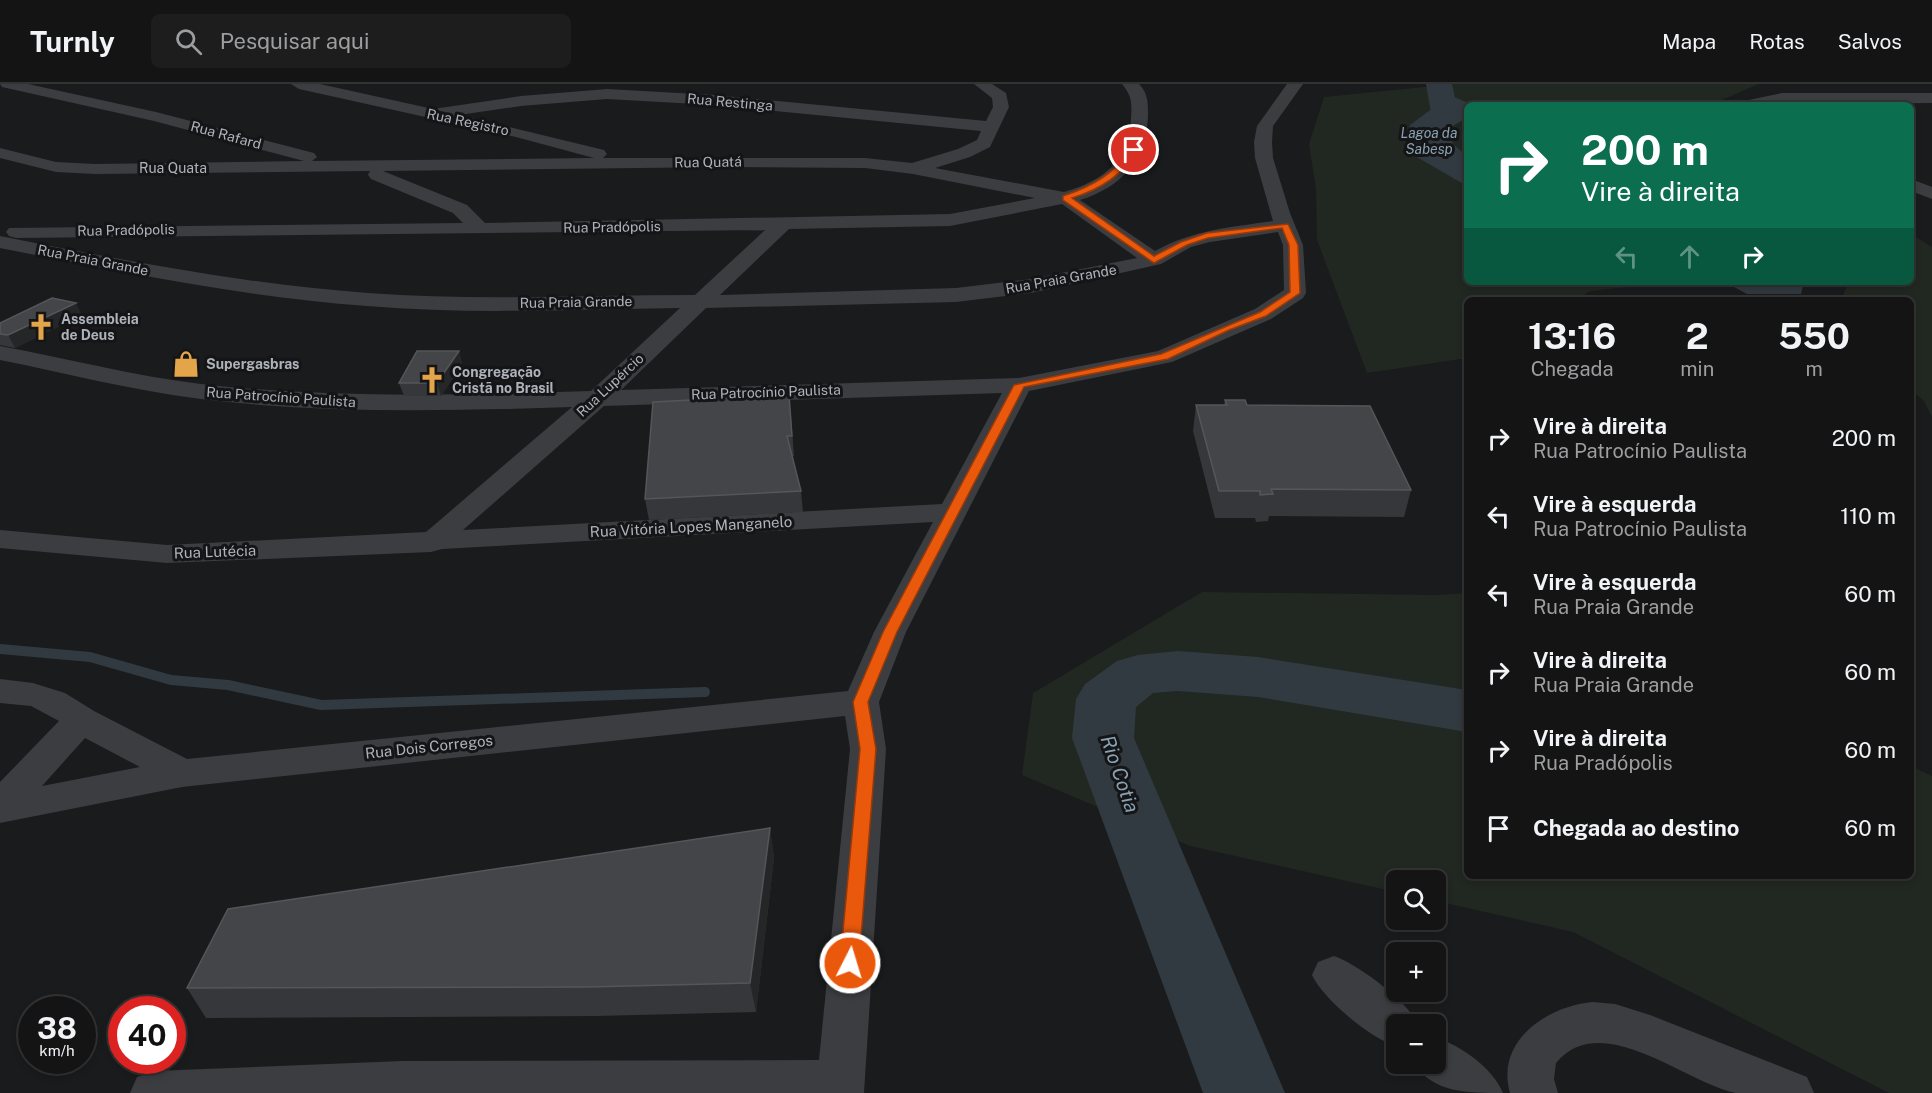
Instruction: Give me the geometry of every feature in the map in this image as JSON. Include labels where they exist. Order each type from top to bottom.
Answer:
[{"type":"street","name":"Rua Rafard","points":[[7,84],[156,117],[391,179],[466,213],[478,227]]},
{"type":"street","name":"Rua Registro","points":[[299,84],[519,133],[637,164]]},
{"type":"street","points":[[913,168],[964,153],[984,143],[1001,107],[1000,96],[982,84]]},
{"type":"street","name":"Rua Pradópolis","points":[[0,232],[575,228],[784,223],[903,223],[950,220],[1065,198],[1088,191],[1101,183],[1126,163],[1134,150],[1139,131],[1140,101],[1136,89],[1130,84]]},
{"type":"street","name":"Rua Patrocínio Paulista","points":[[0,353],[199,391],[316,401],[428,404],[1019,385],[1164,357],[1226,328],[1263,314],[1295,293],[1293,245],[1264,158],[1263,141],[1265,126],[1295,84]]},
{"type":"street","points":[[789,92],[800,108]]},
{"type":"street","name":"Rua Restinga","points":[[432,114],[521,101],[607,94],[675,97],[992,127]]},
{"type":"street","points":[[1761,102],[1782,98],[1932,98]]},
{"type":"street","name":"Rua Quata","points":[[0,153],[56,167],[348,167]]},
{"type":"street","name":"Rua Quatá","points":[[348,167],[795,162],[865,164],[913,168],[1065,198]]},
{"type":"street","points":[[391,179],[416,167]]},
{"type":"street","points":[[1914,186],[1932,193]]},
{"type":"street","points":[[1065,198],[1154,260]]},
{"type":"street","points":[[397,228],[430,210],[441,200]]},
{"type":"street","name":"Rua Lupércio","points":[[431,543],[599,397],[784,223]]},
{"type":"street","name":"Rua Praia Grande","points":[[0,242],[112,265],[318,297],[421,303],[887,299],[956,295],[1031,286],[1154,260],[1184,243],[1207,236],[1285,225]]},
{"type":"street","points":[[154,1093],[402,1083],[840,1087],[868,749],[861,702],[890,632],[1019,385]]},
{"type":"street","name":"Rua Vitória Lopes Manganelo","points":[[431,543],[915,513],[951,513]]},
{"type":"street","name":"Rua Lutécia","points":[[0,539],[167,554],[431,543]]},
{"type":"street","points":[[0,691],[41,696],[62,705],[81,720],[182,773]]},
{"type":"street","name":"Rua Dois Corregos","points":[[0,807],[182,773],[861,702]]},
{"type":"street","points":[[0,807],[81,720]]},
{"type":"street","points":[[1334,975],[1386,1018]]},
{"type":"street","points":[[1532,1079],[1537,1050],[1556,1031],[1579,1023],[1595,1022],[1620,1025],[1673,1044],[1790,1093]]},
{"type":"street","points":[[1446,1066],[1479,1093]]},
{"type":"shaded area","points":[[1454,84],[1759,84],[1717,102],[1464,102],[1464,285],[1649,285],[1590,291],[1581,297],[1464,297],[1464,358],[1367,373],[1317,240],[1316,190],[1309,144],[1324,97]]},
{"type":"shaded area","points":[[1914,236],[1932,247],[1932,417],[1924,401],[1914,393],[1914,297],[1842,297],[1848,285],[1914,285]]},
{"type":"shaded area","points":[[1202,592],[1437,595],[1464,593],[1464,879],[1914,879],[1914,767],[1932,776],[1932,1093],[1889,1093],[1573,932],[1446,903],[1446,870],[1386,870],[1386,890],[1190,846],[1022,775],[1033,693]]},
{"type":"water","name":"Lagoa da Sabesp","points":[[1442,92],[1466,102],[1464,102],[1464,120],[1454,125],[1447,134],[1454,145],[1464,153],[1464,184],[1408,152],[1410,125],[1434,107]]},
{"type":"water","points":[[1730,285],[1803,285],[1801,294],[1747,294]]},
{"type":"building","points":[[52,298],[76,303],[8,335],[0,334],[0,323]]},
{"type":"building","points":[[417,351],[459,351],[437,383],[399,383]]},
{"type":"building","points":[[789,395],[792,436],[787,436],[801,491],[645,499],[653,402]]},
{"type":"building","points":[[1225,400],[1245,400],[1247,405],[1370,406],[1411,490],[1271,489],[1273,494],[1260,495],[1260,491],[1219,491],[1196,405],[1227,405]]},
{"type":"building","points":[[770,828],[750,983],[587,987],[187,988],[228,909]]},
{"type":"waterway","name":"Rio Cotia","points":[[1439,84],[1445,116],[1424,130],[1429,149],[1464,169]]},
{"type":"waterway","points":[[0,649],[90,657],[171,680],[228,685],[321,705],[705,692]]},
{"type":"waterway","name":"Rio Cotia","points":[[1244,1093],[1103,738],[1106,699],[1138,675],[1178,671],[1258,677],[1464,711]]},
{"type":"place","name":"Assembleia de Deus","points":[[41,327]]},
{"type":"place","name":"Supergasbras","points":[[186,364]]},
{"type":"place","name":"Congregação Cristã no Brasil","points":[[432,380]]},
{"type":"route","points":[[850,963],[868,749],[861,702],[890,632],[1019,385],[1164,357],[1226,328],[1263,314],[1295,293],[1293,245],[1285,225],[1207,236],[1184,243],[1154,260],[1065,198],[1088,191],[1101,183],[1126,163],[1134,150]]}]
